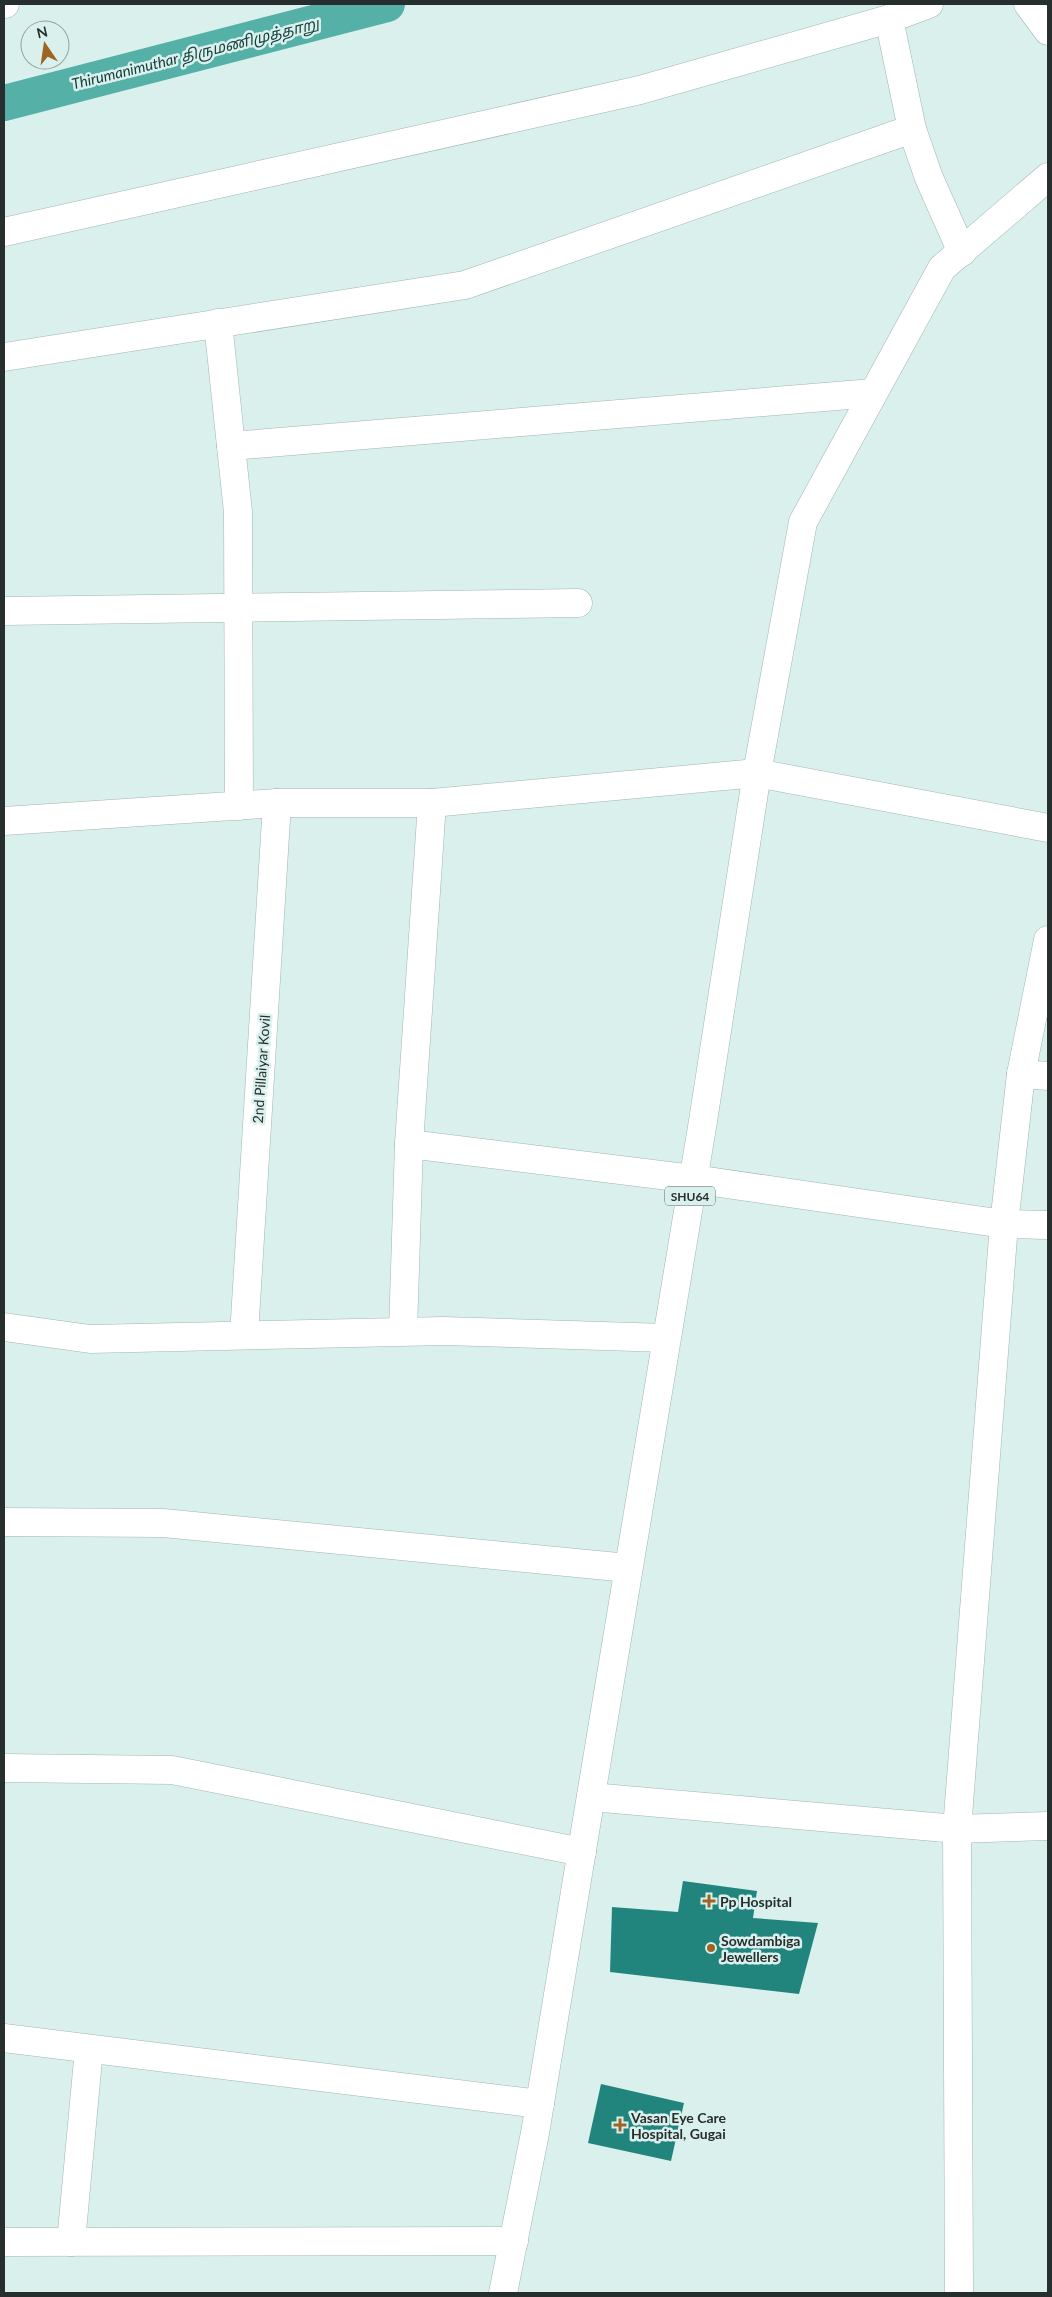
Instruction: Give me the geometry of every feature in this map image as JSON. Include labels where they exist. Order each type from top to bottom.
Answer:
[{"type":"street","points":[[4,232],[640,90],[889,19],[929,4]]},
{"type":"street","points":[[1028,4],[1048,30]]},
{"type":"street","points":[[889,19],[912,129],[929,178],[962,252]]},
{"type":"street","points":[[4,357],[465,285],[912,129]]},
{"type":"street","name":"SHU64","points":[[503,2293],[540,2104],[757,773],[803,522],[942,268],[1048,177]]},
{"type":"street","points":[[218,323],[238,512],[239,806]]},
{"type":"street","points":[[231,446],[873,393]]},
{"type":"street","points":[[4,612],[578,603]]},
{"type":"street","points":[[4,822],[277,803],[432,803],[757,773],[1048,828]]},
{"type":"street","name":"2nd Pillaiyar Kovil","points":[[244,1336],[277,803]]},
{"type":"street","points":[[403,1331],[409,1144],[432,803]]},
{"type":"street","points":[[959,2293],[957,1829],[1004,1224],[1021,1074],[1048,940]]},
{"type":"street","points":[[1021,1074],[1048,1076]]},
{"type":"street","points":[[409,1144],[692,1179],[1004,1224],[1048,1226]]},
{"type":"street","points":[[4,1327],[90,1339],[403,1331],[666,1338]]},
{"type":"street","points":[[4,1522],[162,1523],[628,1568]]},
{"type":"street","points":[[4,1768],[172,1770],[582,1852]]},
{"type":"street","points":[[591,1797],[957,1829],[1048,1826]]},
{"type":"street","points":[[4,2038],[540,2104]]},
{"type":"street","points":[[71,2242],[89,2048]]},
{"type":"street","points":[[4,2242],[514,2241]]},
{"type":"building","name":"Sowdambiga Jewellers","points":[[683,1881],[757,1891],[753,1918],[818,1923],[799,1994],[610,1972],[612,1907],[678,1912]]},
{"type":"building","points":[[601,2084],[684,2103],[671,2161],[588,2143]]},
{"type":"waterway","name":"Thirumanimuthar திருமணிமுத்தாறு","points":[[4,103],[387,4]]},
{"type":"place","name":"Pp Hospital","points":[[709,1901]]},
{"type":"place","name":"Sowdambiga Jewellers","points":[[711,1948]]},
{"type":"place","name":"Vasan Eye Care Hospital, Gugai","points":[[620,2125]]}]
